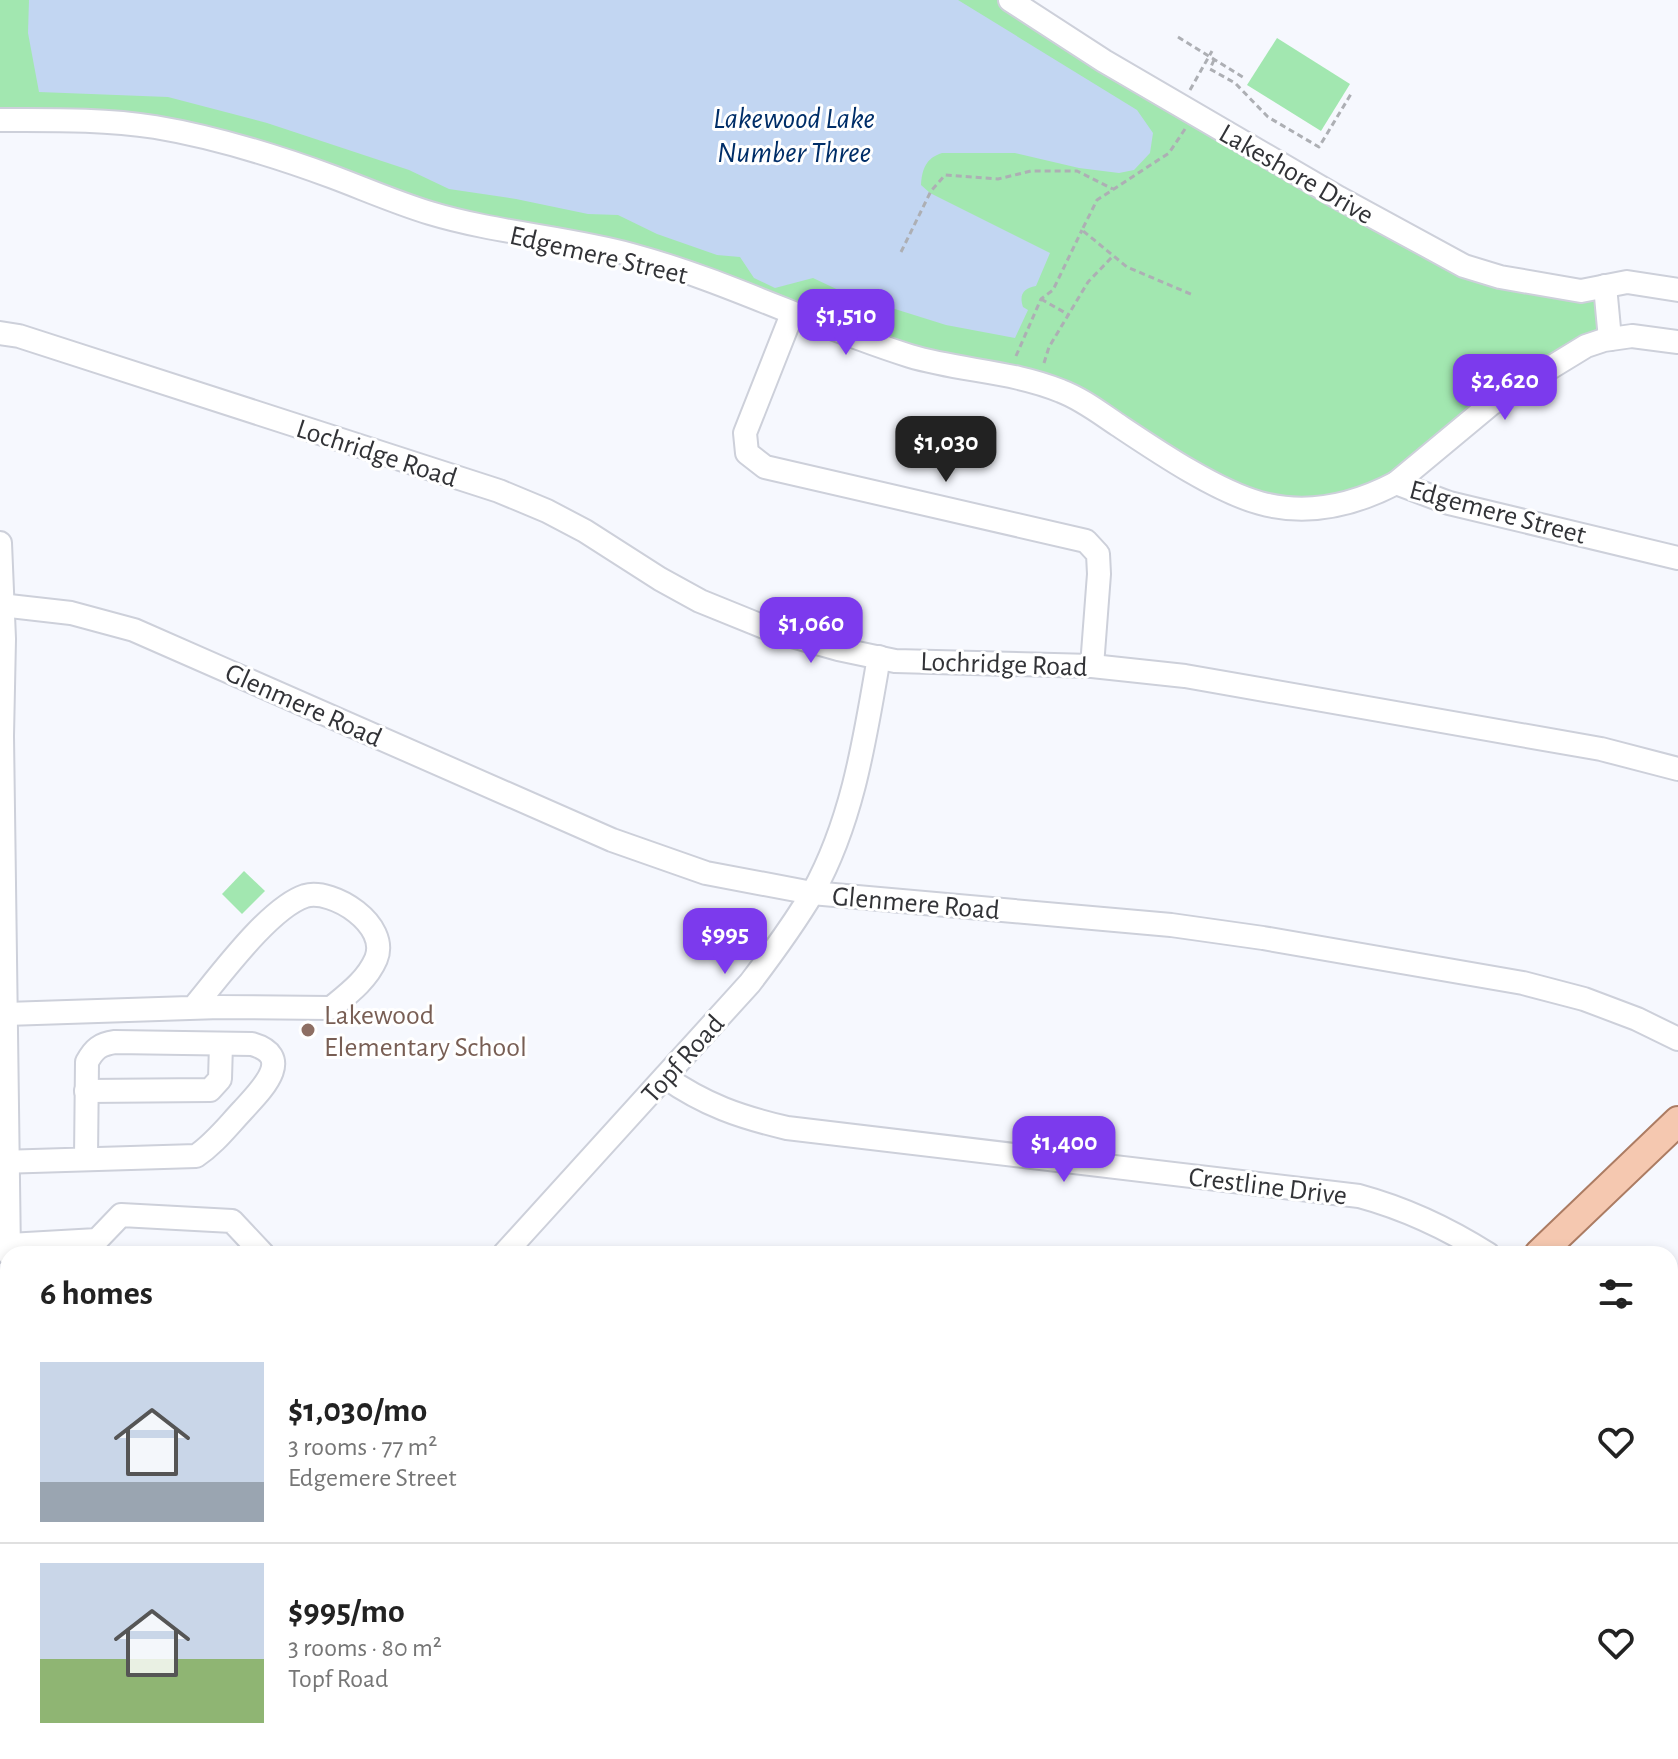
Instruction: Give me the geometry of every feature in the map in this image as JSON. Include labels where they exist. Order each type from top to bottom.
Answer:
[{"type":"main road","points":[[1547,1246],[1678,1121]]},
{"type":"street","name":"Lakeshore Drive","points":[[1010,0],[1104,61],[1192,102],[1339,198],[1464,266],[1500,277],[1581,291],[1627,282],[1678,290]]},
{"type":"street","name":"Edgemere Street","points":[[0,120],[91,120],[155,127],[328,175],[428,212],[486,228],[632,255],[718,283],[792,314],[911,356],[953,367],[1039,382],[1080,400],[1187,468],[1260,503],[1289,508],[1328,506],[1365,499],[1396,483],[1449,503],[1678,558]]},
{"type":"street","points":[[1605,286],[1610,339]]},
{"type":"street","points":[[792,314],[745,433],[747,453],[765,467],[1086,541],[1098,554],[1099,574],[1092,666]]},
{"type":"street","name":"Lochridge Road","points":[[0,333],[19,336],[499,491],[585,531],[660,579],[740,619],[838,649],[879,657],[949,663],[1092,666],[1185,676],[1601,749],[1678,769]]},
{"type":"street","points":[[1396,483],[1491,404],[1586,346],[1610,339],[1642,336],[1678,342]]},
{"type":"street","points":[[0,543],[6,1014],[4,1161],[9,1246]]},
{"type":"street","name":"Glenmere Road","points":[[1,605],[71,613],[134,630],[612,840],[706,873],[812,893],[1171,925],[1263,938],[1523,983],[1584,999],[1678,1039]]},
{"type":"street","name":"Topf Road","points":[[511,1246],[750,983],[812,893],[854,789],[866,739],[879,657]]},
{"type":"street","points":[[6,1014],[193,1008],[331,1008],[359,984],[377,957],[376,934],[361,913],[336,900],[308,895],[278,912],[193,1008]]},
{"type":"street","points":[[4,1161],[196,1156],[209,1147],[268,1083],[273,1066],[272,1056],[264,1047],[252,1044],[102,1044],[93,1051],[87,1062],[86,1158]]},
{"type":"street","points":[[86,1091],[210,1090],[220,1079],[221,1044]]},
{"type":"street","name":"Crestline Drive","points":[[665,1077],[701,1101],[728,1112],[787,1128],[1359,1196],[1393,1205],[1432,1221],[1474,1246]]},
{"type":"street","points":[[105,1246],[121,1215],[232,1221],[245,1246]]},
{"type":"path","points":[[1178,37],[1246,79]]},
{"type":"path","points":[[1007,375],[1041,299],[1053,290],[1097,200],[1169,153],[1212,51]]},
{"type":"path","points":[[1214,60],[1210,69],[1235,83],[1268,117],[1319,147],[1351,94]]},
{"type":"path","points":[[901,252],[931,191],[945,175],[998,179],[1031,171],[1077,171],[1113,189]]},
{"type":"path","points":[[1082,230],[1127,267],[1193,295]]},
{"type":"path","points":[[1039,382],[1049,347],[1088,282],[1113,256]]},
{"type":"path","points":[[1041,299],[1070,316]]},
{"type":"green space","points":[[0,0],[1021,0],[1464,266],[1605,286],[1610,339],[1586,346],[1396,483],[1306,509],[1187,468],[1063,391],[953,367],[682,271],[486,228],[230,144],[0,120]]},
{"type":"green space","points":[[1277,38],[1350,84],[1321,131],[1247,85]]},
{"type":"green space","points":[[244,871],[265,891],[242,914],[222,894]]},
{"type":"water","name":"Lakewood Lake Number Three","points":[[29,0],[958,0],[1137,110],[1153,133],[1150,153],[1134,170],[1119,173],[1079,168],[1015,153],[942,153],[926,165],[921,185],[930,193],[1050,253],[1036,286],[1025,290],[1022,296],[1023,307],[1028,310],[1015,338],[946,325],[847,294],[813,278],[775,288],[754,278],[740,257],[717,255],[657,234],[618,215],[588,214],[449,189],[409,170],[267,123],[168,97],[39,92],[28,33]]},
{"type":"place","name":"Lakewood Elementary School","points":[[308,1030]]}]
